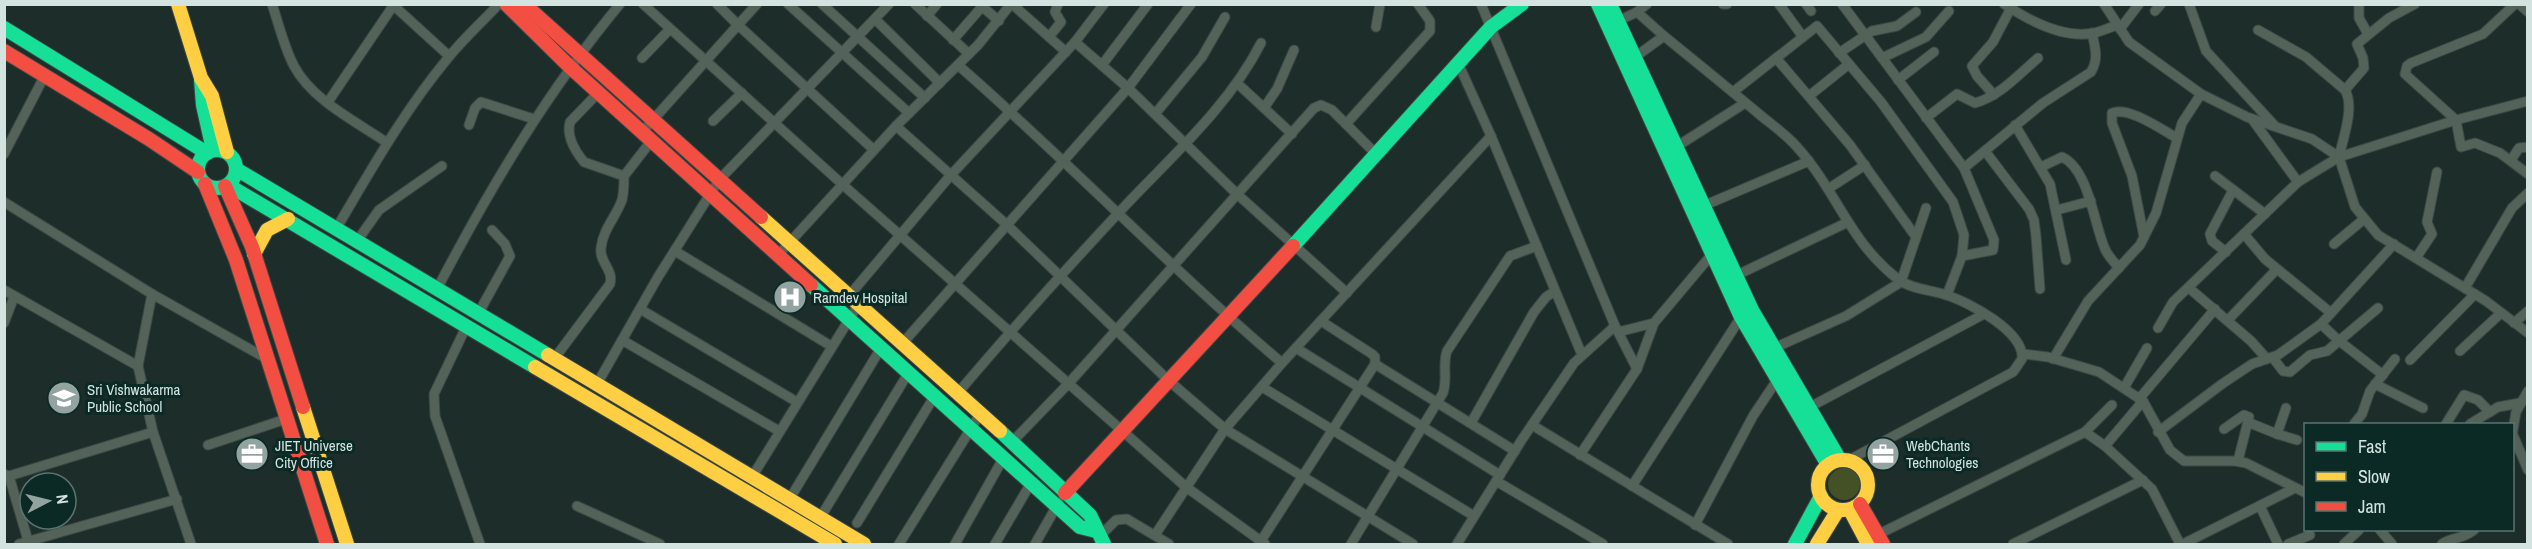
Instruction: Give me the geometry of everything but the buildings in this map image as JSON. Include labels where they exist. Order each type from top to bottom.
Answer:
[{"type":"main road","points":[[178,4],[201,78],[203,105],[216,152]]},
{"type":"main road","points":[[524,4],[901,345],[1012,442],[1090,515],[1103,539]]},
{"type":"main road","points":[[1065,493],[1491,27],[1522,4]]},
{"type":"main road","points":[[1598,4],[1741,316],[1777,380],[1839,462],[1860,465],[1868,480],[1868,489],[1817,544]]},
{"type":"main road","points":[[1610,4],[1735,276],[1839,462]]},
{"type":"main road","points":[[504,5],[1056,506],[1080,527],[1103,539]]},
{"type":"main road","points":[[4,28],[235,163],[235,176],[226,186],[218,188],[149,139],[4,51]]},
{"type":"main road","points":[[216,152],[198,165],[210,201],[235,256],[289,418],[327,544]]},
{"type":"main road","points":[[236,170],[864,544]]},
{"type":"main road","points":[[226,186],[288,219],[835,544]]},
{"type":"main road","points":[[226,186],[254,254],[347,544]]},
{"type":"main road","points":[[254,254],[267,231],[288,219]]},
{"type":"main road","points":[[1839,462],[1818,479],[1821,496],[1825,502],[1849,508],[1876,541]]},
{"type":"main road","points":[[1795,544],[1821,496]]},
{"type":"street","points":[[272,4],[295,67],[307,84],[328,102],[386,142]]},
{"type":"street","points":[[437,289],[534,119],[580,53],[620,4]]},
{"type":"street","points":[[643,4],[842,184],[1186,487],[1262,544],[1359,386],[1375,364],[1375,357],[1372,354],[1321,321]]},
{"type":"street","points":[[717,4],[874,150]]},
{"type":"street","points":[[554,359],[610,284],[612,276],[602,257],[601,248],[606,228],[621,201],[624,176],[647,135],[653,119],[757,4]]},
{"type":"street","points":[[788,4],[909,113]]},
{"type":"street","points":[[822,4],[925,98]]},
{"type":"street","points":[[915,4],[969,54]]},
{"type":"street","points":[[927,16],[937,4]]},
{"type":"street","points":[[779,254],[896,126],[969,54],[1012,4],[1066,52]]},
{"type":"street","points":[[1049,37],[1061,22],[1055,12],[1058,4]]},
{"type":"street","points":[[752,477],[849,319],[853,301],[950,176],[1075,42],[1104,4]]},
{"type":"street","points":[[1102,65],[1148,4]]},
{"type":"street","points":[[901,345],[1128,88],[1191,4]]},
{"type":"street","points":[[1376,27],[1380,4]]},
{"type":"street","points":[[1346,124],[1430,31],[1430,21],[1418,4]]},
{"type":"street","points":[[1481,4],[1616,329],[1637,369]]},
{"type":"street","points":[[1618,21],[1637,12],[1647,4]]},
{"type":"street","points":[[1779,4],[1803,37]]},
{"type":"street","points":[[1842,4],[1964,168],[1995,240],[1993,250],[1989,253],[1962,256]]},
{"type":"street","points":[[2104,4],[2129,42],[2201,94],[2252,119],[2313,139],[2339,157]]},
{"type":"street","points":[[1994,95],[1977,76],[1972,66],[1993,42],[2009,6],[2046,27],[2092,33],[2118,27],[2139,4]]},
{"type":"street","points":[[2189,4],[2206,51],[2274,125]]},
{"type":"street","points":[[2359,4],[2359,18],[2368,34]]},
{"type":"street","points":[[2345,90],[2364,68],[2363,58],[2357,44],[2389,18],[2415,4]]},
{"type":"street","points":[[2528,12],[2517,4],[2483,34],[2411,63],[2405,70],[2408,78],[2456,120],[2461,147],[2475,143],[2500,153],[2528,174]]},
{"type":"street","points":[[328,102],[392,5],[449,56]]},
{"type":"street","points":[[336,229],[386,142],[449,56],[504,5]]},
{"type":"street","points":[[597,384],[719,180],[858,37],[885,6]]},
{"type":"street","points":[[953,39],[980,9],[985,9],[999,21]]},
{"type":"street","points":[[1882,58],[1926,37],[1933,32],[1949,11]]},
{"type":"street","points":[[1637,12],[1796,145],[1828,189],[1846,223],[1874,258],[1901,282],[1947,295],[1984,314],[2007,330],[2023,354],[2019,366],[2013,372],[1839,462]]},
{"type":"street","points":[[1839,53],[1876,29],[1897,26],[1916,12]]},
{"type":"street","points":[[1155,114],[1202,57],[1226,17]]},
{"type":"street","points":[[874,20],[940,83]]},
{"type":"street","points":[[1733,92],[1816,26],[1881,102],[1953,202],[1964,235],[1962,256],[1947,295]]},
{"type":"street","points":[[642,58],[670,29]]},
{"type":"street","points":[[2258,30],[2306,57],[2345,90],[2349,97],[2349,108],[2339,157],[2355,207],[2378,235],[2475,294],[2528,333]]},
{"type":"street","points":[[1964,168],[2015,125],[2091,72],[2096,56],[2092,33]]},
{"type":"street","points":[[1635,57],[1664,36]]},
{"type":"street","points":[[1075,42],[1128,88],[1237,194],[1347,293]]},
{"type":"street","points":[[957,394],[1009,332],[1185,143],[1237,83],[1261,43]]},
{"type":"street","points":[[1264,108],[1277,89],[1294,50]]},
{"type":"street","points":[[1898,80],[1934,52]]},
{"type":"street","points":[[1776,58],[1865,165],[1916,237]]},
{"type":"street","points":[[1926,118],[1953,95],[1961,94],[1975,104],[1994,95],[2038,58]]},
{"type":"street","points":[[1458,63],[1491,136],[1582,355]]},
{"type":"street","points":[[1809,96],[1849,64]]},
{"type":"street","points":[[958,65],[1064,160],[1228,317],[1282,363]]},
{"type":"street","points":[[4,154],[45,75]]},
{"type":"street","points":[[1237,83],[1292,134]]},
{"type":"street","points":[[599,92],[570,122],[568,133],[584,162],[624,176]]},
{"type":"street","points":[[713,121],[742,93]]},
{"type":"street","points":[[2054,359],[2088,301],[2144,238],[2156,213],[2182,123],[2201,94]]},
{"type":"street","points":[[2158,328],[2173,302],[2298,182],[2339,157],[2456,120],[2528,101]]},
{"type":"street","points":[[469,125],[475,108],[481,102],[534,119]]},
{"type":"street","points":[[1676,147],[1746,103]]},
{"type":"street","points":[[1012,442],[1069,382],[1113,330],[1314,108],[1321,105],[1332,110],[1375,153]]},
{"type":"street","points":[[2144,238],[2132,176],[2112,123],[2112,113],[2116,111],[2134,115],[2177,138]]},
{"type":"street","points":[[2252,119],[2298,182]]},
{"type":"street","points":[[2015,125],[2050,184],[2066,260]]},
{"type":"street","points":[[896,126],[1006,225],[1113,330],[1225,429],[1413,544]]},
{"type":"street","points":[[1155,535],[1225,429],[1282,363],[1491,136]]},
{"type":"street","points":[[2511,160],[2519,148],[2528,147]]},
{"type":"street","points":[[1985,150],[2029,209],[2034,220],[2040,289]]},
{"type":"street","points":[[2041,166],[2058,158],[2066,158],[2085,186],[2105,249],[2119,268]]},
{"type":"street","points":[[1703,206],[1809,161]]},
{"type":"street","points":[[1828,189],[1865,165]]},
{"type":"street","points":[[357,241],[379,210],[442,166]]},
{"type":"street","points":[[2416,258],[2432,234],[2427,222],[2437,172]]},
{"type":"street","points":[[2215,176],[2265,214]]},
{"type":"street","points":[[2226,252],[2212,241],[2210,234],[2233,190]]},
{"type":"street","points":[[2465,288],[2512,208],[2528,193]]},
{"type":"street","points":[[2057,210],[2091,201]]},
{"type":"street","points":[[4,202],[152,294],[269,360]]},
{"type":"street","points":[[1774,348],[1846,316],[1901,282],[1926,208]]},
{"type":"street","points":[[2334,244],[2364,219]]},
{"type":"street","points":[[1735,276],[1846,223]]},
{"type":"street","points":[[478,314],[510,256],[505,244],[492,230]]},
{"type":"street","points":[[2244,234],[2265,259],[2331,313]]},
{"type":"street","points":[[2158,432],[2252,364],[2270,359],[2321,324],[2394,244]]},
{"type":"street","points":[[1352,544],[1437,404],[1445,387],[1444,358],[1446,351],[1510,256],[1537,246]]},
{"type":"street","points":[[675,251],[831,346]]},
{"type":"street","points":[[1580,455],[1637,369],[1654,322],[1712,254]]},
{"type":"street","points":[[2228,320],[2277,269]]},
{"type":"street","points":[[2189,288],[2251,340],[2283,371],[2290,372],[2310,355],[2327,351],[2378,308]]},
{"type":"street","points":[[4,290],[138,366]]},
{"type":"street","points":[[1471,423],[1534,312],[1546,297],[1555,291]]},
{"type":"street","points":[[152,294],[138,366],[153,432],[191,544]]},
{"type":"street","points":[[2410,360],[2475,294]]},
{"type":"street","points":[[4,323],[14,297]]},
{"type":"street","points":[[640,309],[797,402]]},
{"type":"street","points":[[2105,446],[2215,309]]},
{"type":"street","points":[[2514,323],[2528,311]]},
{"type":"street","points":[[2460,351],[2501,313]]},
{"type":"street","points":[[1808,408],[1984,314]]},
{"type":"street","points":[[1632,486],[1741,316]]},
{"type":"street","points":[[1461,543],[1474,516],[1574,363],[1616,329],[1654,322]]},
{"type":"street","points":[[2321,324],[2383,375]]},
{"type":"street","points":[[466,325],[434,394],[433,403],[435,416],[480,544]]},
{"type":"street","points":[[622,340],[779,431]]},
{"type":"street","points":[[789,500],[881,348]]},
{"type":"street","points":[[1296,348],[1359,386],[1603,544]]},
{"type":"street","points":[[2124,388],[2147,348]]},
{"type":"street","points":[[2023,354],[2054,359],[2099,372],[2124,388],[2141,400],[2170,450],[2184,461],[2238,461],[2304,492]]},
{"type":"street","points":[[2355,423],[2375,384],[2395,359]]},
{"type":"street","points":[[1375,364],[1515,451]]},
{"type":"street","points":[[820,518],[909,372]]},
{"type":"street","points":[[1695,525],[1753,416],[1777,380]]},
{"type":"street","points":[[2375,384],[2423,408]]},
{"type":"street","points":[[1262,387],[1474,516]]},
{"type":"street","points":[[2514,430],[2520,403],[2528,391]]},
{"type":"street","points":[[2447,423],[2464,395],[2478,400],[2490,412]]},
{"type":"street","points":[[857,523],[934,397]]},
{"type":"street","points":[[2472,423],[2498,407],[2520,403]]},
{"type":"street","points":[[1876,541],[2085,432],[2112,405]]},
{"type":"street","points":[[2277,434],[2286,408]]},
{"type":"street","points":[[899,544],[980,414]]},
{"type":"street","points":[[2224,429],[2244,415],[2249,417],[2250,423],[2238,461]]},
{"type":"street","points":[[208,445],[289,418]]},
{"type":"street","points":[[2250,423],[2297,440]]},
{"type":"street","points":[[1532,425],[1728,544]]},
{"type":"street","points":[[153,432],[7,475],[25,544],[177,499]]},
{"type":"street","points":[[2085,432],[2105,446],[2143,480],[2157,497],[2181,544],[2295,488]]},
{"type":"street","points":[[2514,437],[2528,470]]},
{"type":"street","points":[[955,544],[1004,457]]},
{"type":"street","points":[[2013,544],[2143,480]]},
{"type":"street","points":[[995,544],[1031,483]]},
{"type":"street","points":[[1035,544],[1065,493]]},
{"type":"street","points":[[577,506],[660,544]]},
{"type":"street","points":[[2260,506],[2277,544]]},
{"type":"street","points":[[1103,539],[1116,520],[1121,518],[1127,519],[1170,544]]},
{"type":"street","points":[[2344,544],[2359,531]]},
{"type":"street","points":[[2381,531],[2392,544]]},
{"type":"street","points":[[2442,544],[2462,539],[2473,531]]},
{"type":"street","points":[[2288,544],[2310,535]]},
{"type":"green space","points":[[1844,468],[1855,473],[1860,484],[1855,495],[1844,500],[1833,495],[1828,484],[1833,473]]},
{"type":"traffic: fast","points":[[1293,246],[1491,27],[1522,4]]},
{"type":"traffic: fast","points":[[1598,4],[1741,317],[1828,465]]},
{"type":"traffic: fast","points":[[1610,4],[1752,310],[1840,460]]},
{"type":"traffic: fast","points":[[4,28],[207,153]]},
{"type":"traffic: fast","points":[[201,80],[203,105],[213,150]]},
{"type":"traffic: fast","points":[[217,150],[224,151],[230,156],[235,162],[236,169],[235,176],[230,182],[224,187],[217,188],[210,187],[204,182],[199,176],[198,169],[199,162],[204,156],[210,151],[217,150]]},
{"type":"traffic: fast","points":[[236,169],[548,355]]},
{"type":"traffic: fast","points":[[228,185],[535,367]]},
{"type":"traffic: fast","points":[[811,285],[1080,527],[1096,531]]},
{"type":"traffic: fast","points":[[1000,431],[1090,515],[1104,544]]},
{"type":"traffic: fast","points":[[1795,544],[1821,496]]},
{"type":"traffic: slow","points":[[178,4],[201,78],[212,96],[227,152]]},
{"type":"traffic: slow","points":[[761,217],[1000,431]]},
{"type":"traffic: slow","points":[[254,254],[267,230],[288,219]]},
{"type":"traffic: slow","points":[[548,355],[864,544]]},
{"type":"traffic: slow","points":[[535,367],[835,544]]},
{"type":"traffic: slow","points":[[303,407],[347,544]]},
{"type":"traffic: slow","points":[[1838,460],[1848,460],[1861,467],[1868,480],[1868,485],[1868,490],[1861,503],[1848,510],[1838,510],[1829,506],[1822,499],[1818,490],[1818,480],[1822,471],[1829,464],[1838,460]]},
{"type":"traffic: slow","points":[[1817,544],[1838,510]]},
{"type":"traffic: slow","points":[[1850,510],[1868,544]]},
{"type":"traffic: jam","points":[[524,4],[761,217]]},
{"type":"traffic: jam","points":[[507,5],[570,67],[811,285]]},
{"type":"traffic: jam","points":[[4,51],[149,139],[198,172]]},
{"type":"traffic: jam","points":[[205,184],[236,260],[327,544]]},
{"type":"traffic: jam","points":[[225,186],[252,247],[303,407]]},
{"type":"traffic: jam","points":[[1065,493],[1293,246]]},
{"type":"traffic: jam","points":[[1860,504],[1883,544]]},
{"type":"place","name":"Ramdev Hospital","points":[[790,297]]},
{"type":"place","name":"Sri Vishwakarma Public School","points":[[64,398]]},
{"type":"place","name":"JIET Universe City Office","points":[[252,454]]},
{"type":"place","name":"WebChants Technologies","points":[[1883,454]]}]
